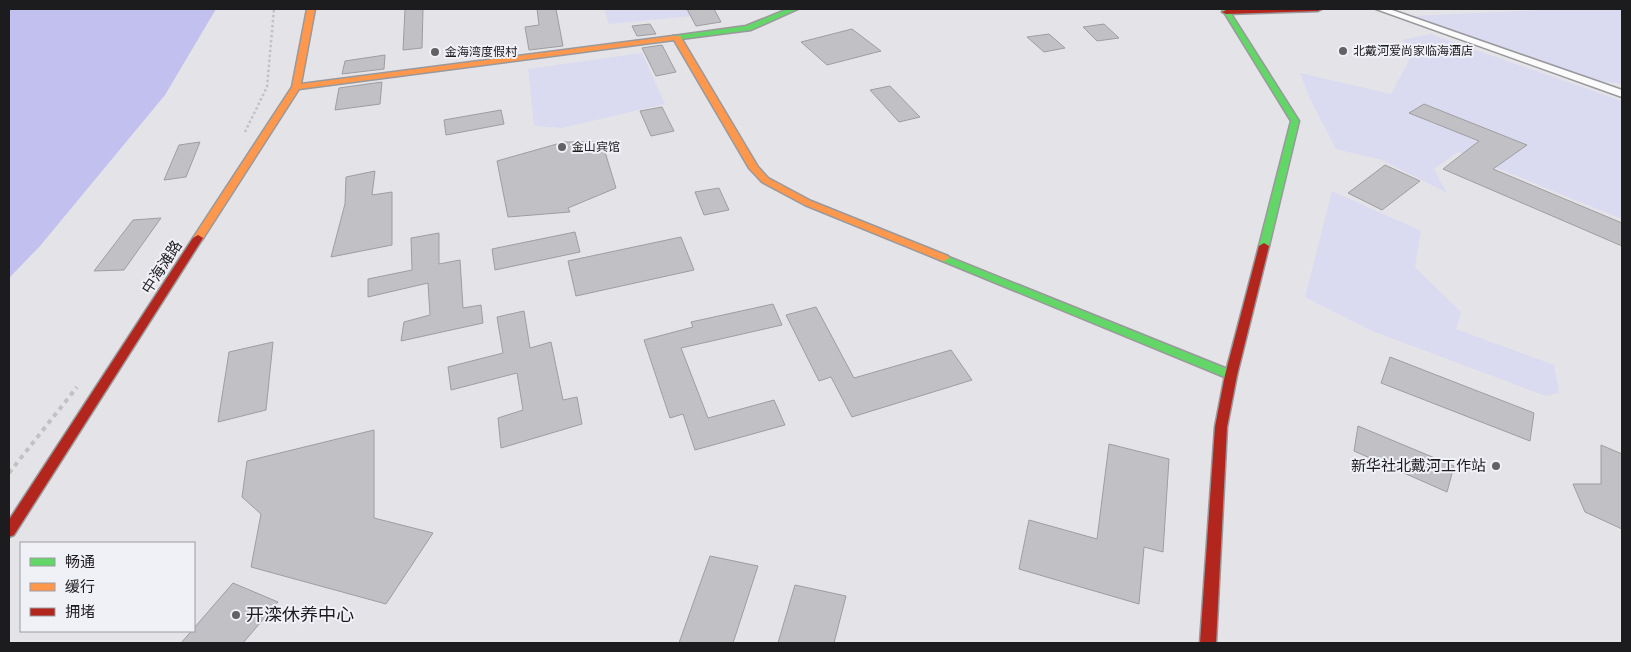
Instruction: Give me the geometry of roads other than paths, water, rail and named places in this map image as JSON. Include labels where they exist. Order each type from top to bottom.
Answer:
[{"type":"street","name":"中海滩路","points":[[9,531],[296,87],[311,9]]},
{"type":"street","points":[[296,87],[748,28],[794,9]]},
{"type":"street","points":[[1226,10],[1318,9]]},
{"type":"street","points":[[1381,9],[1622,94]]},
{"type":"street","points":[[1208,643],[1221,427],[1231,376],[1294,121],[1226,10]]},
{"type":"street","points":[[676,38],[754,168],[765,180],[808,203],[1231,376]]},
{"type":"water","points":[[9,9],[216,9],[165,95],[40,246],[9,278]]},
{"type":"place","name":"北戴河爱尚家临海酒店","points":[[1343,51]]},
{"type":"place","name":"金海湾度假村","points":[[435,52]]},
{"type":"place","name":"金山宾馆","points":[[562,147]]},
{"type":"place","name":"新华社北戴河工作站","points":[[1496,466]]},
{"type":"place","name":"开滦休养中心","points":[[236,615]]}]
